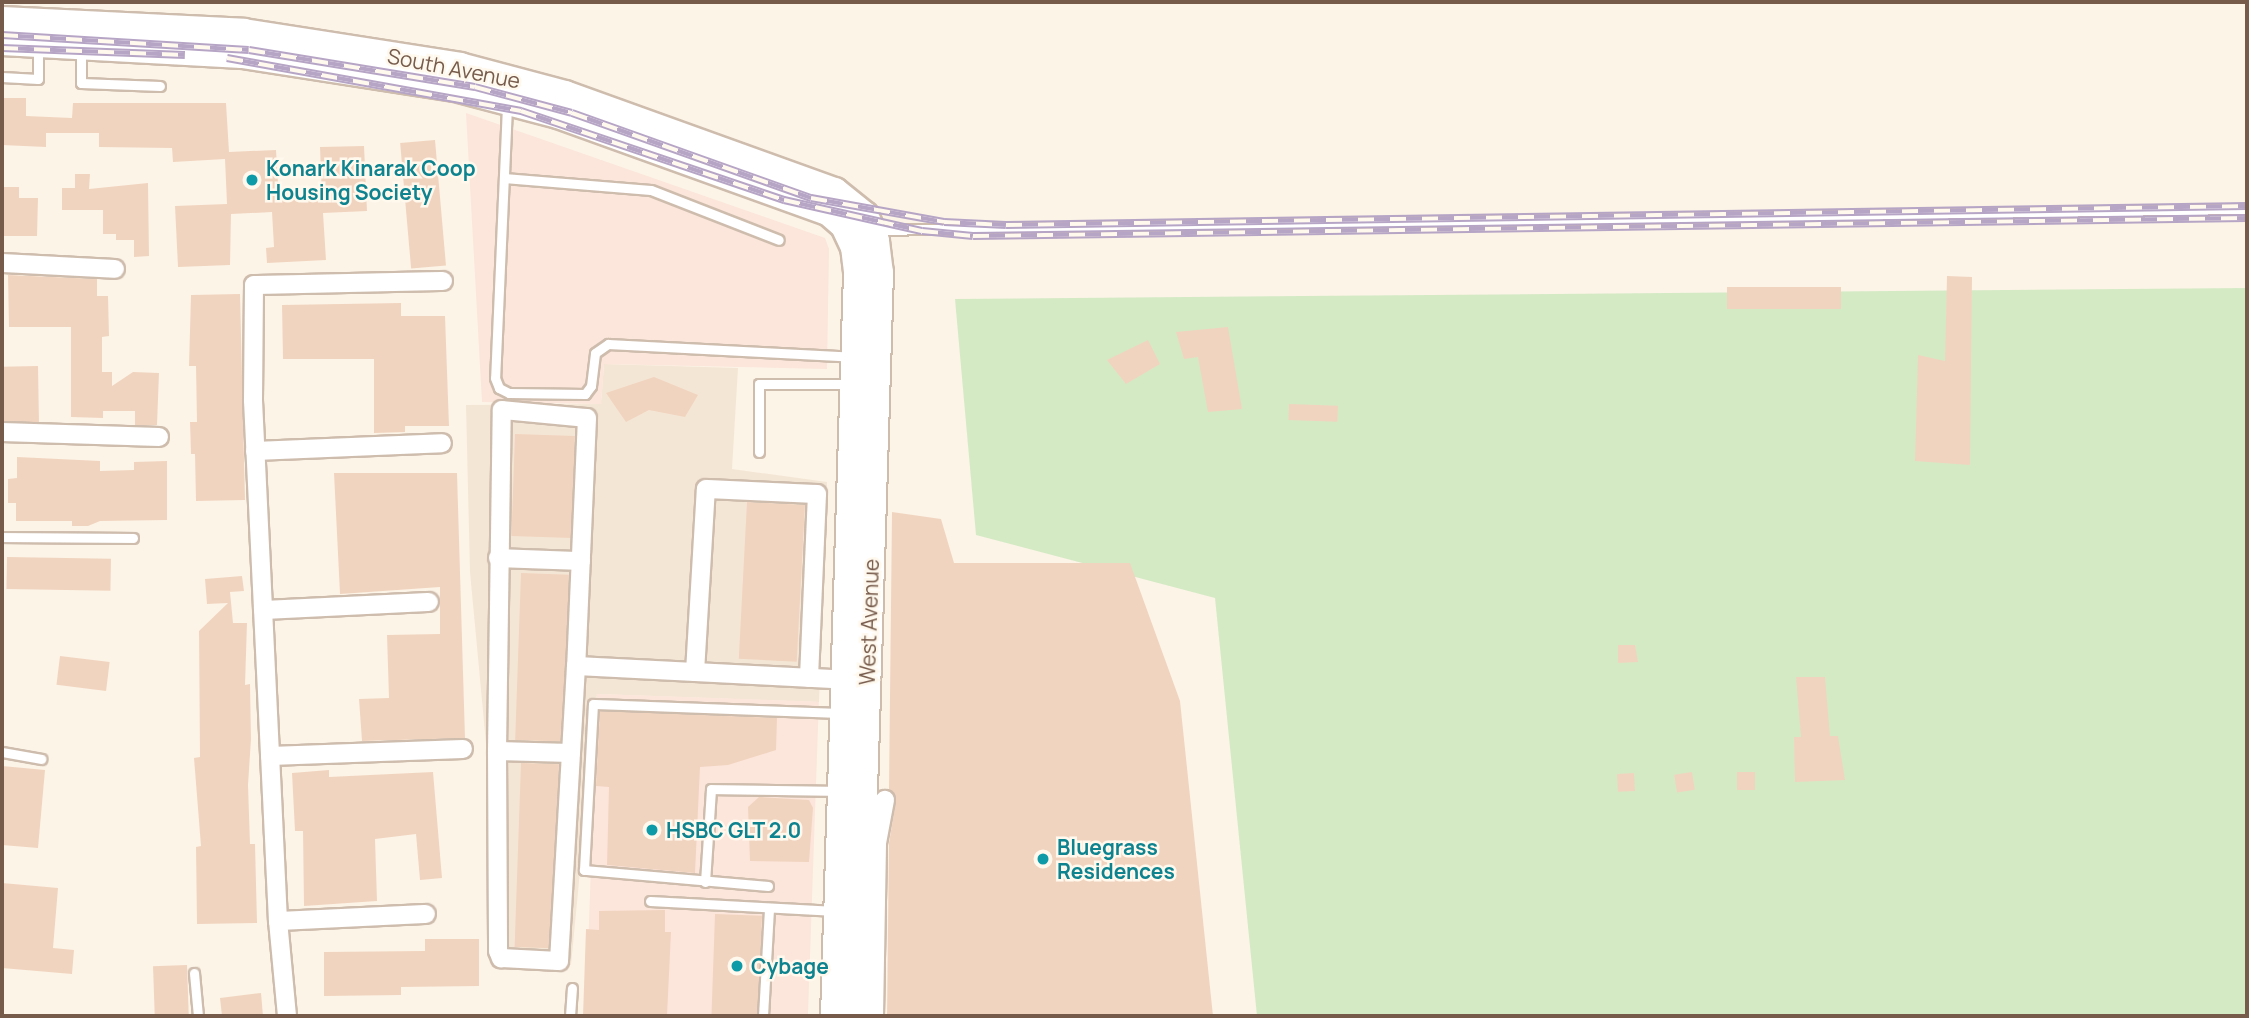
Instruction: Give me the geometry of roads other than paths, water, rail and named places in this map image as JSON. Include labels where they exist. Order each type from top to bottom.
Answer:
[{"type":"main road","name":"South Avenue","points":[[2,20],[244,32],[510,89],[828,212],[861,233]]},
{"type":"main road","name":"South Avenue","points":[[2,42],[242,55],[510,89]]},
{"type":"main road","name":"West Avenue","points":[[857,1016],[853,384],[861,233]]},
{"type":"main road","name":"West Avenue","points":[[834,1016],[844,714],[856,680],[880,272],[861,233]]},
{"type":"street","points":[[2,263],[115,269]]},
{"type":"street","points":[[287,1016],[278,920],[255,451],[254,285],[443,281]]},
{"type":"street","points":[[502,410],[587,418],[581,561],[562,954],[559,961],[501,958],[498,951],[496,751],[502,410]]},
{"type":"street","points":[[2,432],[159,437]]},
{"type":"street","points":[[255,451],[442,443]]},
{"type":"street","points":[[695,672],[706,489],[817,494],[809,678]]},
{"type":"street","points":[[498,558],[581,561]]},
{"type":"street","points":[[263,610],[429,602]]},
{"type":"street","points":[[576,666],[856,680]]},
{"type":"street","points":[[270,756],[463,748]]},
{"type":"street","points":[[496,751],[571,753]]},
{"type":"street","points":[[874,1016],[877,844],[886,800]]},
{"type":"street","points":[[278,920],[426,914]]},
{"type":"lane","points":[[2,77],[38,79],[38,45]]},
{"type":"lane","points":[[81,47],[80,83],[160,86]]},
{"type":"lane","points":[[510,89],[495,378],[509,393],[585,394],[591,386],[595,353],[608,344],[854,357]]},
{"type":"lane","points":[[505,178],[651,190],[779,240]]},
{"type":"lane","points":[[861,233],[2247,209]]},
{"type":"lane","points":[[759,452],[760,384],[853,384]]},
{"type":"lane","points":[[2,537],[133,538]]},
{"type":"lane","points":[[768,886],[584,870],[593,704],[844,714]]},
{"type":"lane","points":[[2,752],[41,759]]},
{"type":"lane","points":[[705,882],[711,789],[841,792]]},
{"type":"lane","points":[[650,901],[838,911]]},
{"type":"lane","points":[[763,1016],[769,909]]},
{"type":"lane","points":[[194,973],[198,1016]]},
{"type":"lane","points":[[570,1016],[572,988]]},
{"type":"railway","points":[[2,35],[249,50],[475,87],[572,113],[811,198],[944,222],[1006,225],[2247,206]]},
{"type":"railway","points":[[2,48],[185,55]]},
{"type":"railway","points":[[227,58],[521,111],[784,200],[922,231],[973,236],[2247,218]]},
{"type":"place","name":"Konark Kinarak Coop Housing Society","points":[[252,180]]},
{"type":"place","name":"HSBC GLT 2.0","points":[[652,830]]},
{"type":"place","name":"Bluegrass Residences","points":[[1043,859]]},
{"type":"place","name":"Cybage","points":[[737,966]]}]
